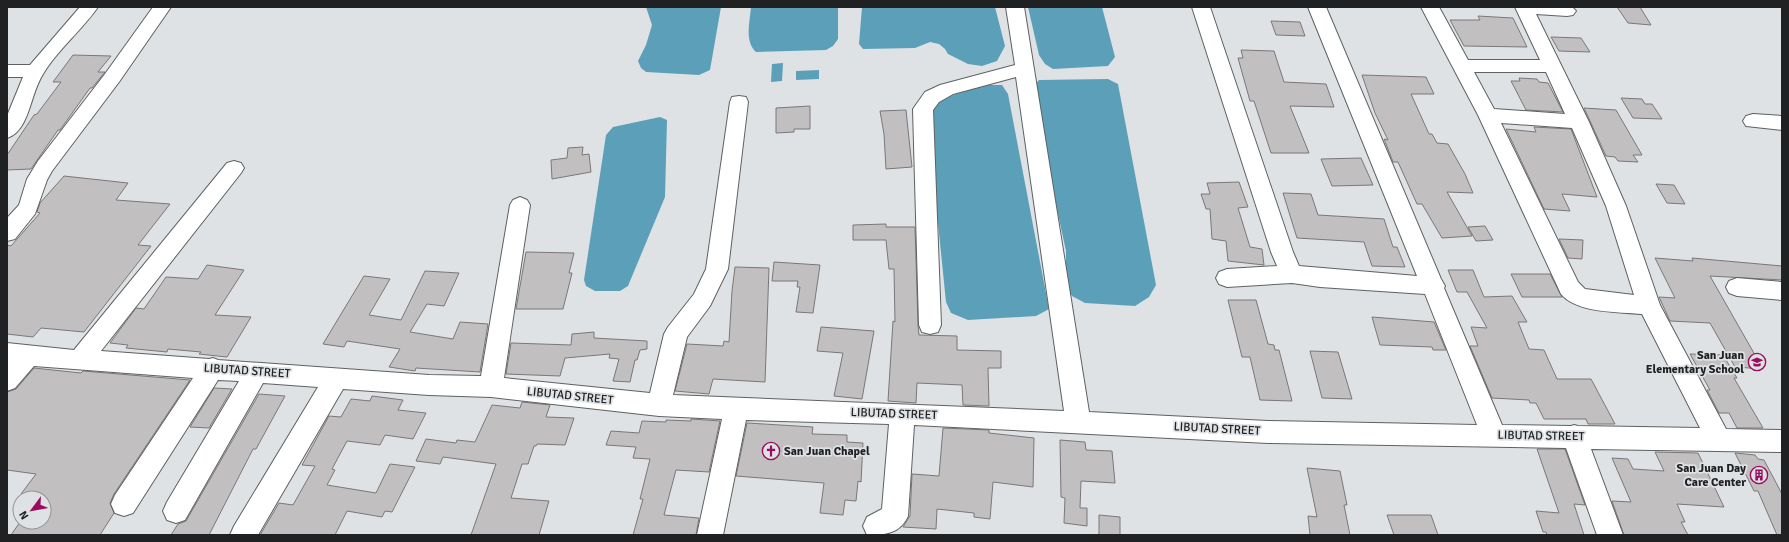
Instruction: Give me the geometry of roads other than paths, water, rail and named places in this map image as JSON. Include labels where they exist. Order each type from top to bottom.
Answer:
[{"type":"street","points":[[7,131],[15,120],[28,85],[36,71],[89,7]]},
{"type":"street","points":[[7,233],[28,208],[37,179],[45,166],[112,78],[162,7]]},
{"type":"street","points":[[1015,7],[1076,405],[1077,423]]},
{"type":"street","points":[[1201,7],[1282,252],[1292,274]]},
{"type":"street","points":[[1317,7],[1434,286],[1494,435]]},
{"type":"street","points":[[1430,7],[1488,115],[1535,219],[1573,293],[1582,298],[1593,300],[1650,306]]},
{"type":"street","points":[[1567,11],[1524,8],[1579,122],[1616,206],[1650,306],[1718,440]]},
{"type":"street","points":[[1461,66],[1551,66]]},
{"type":"street","points":[[930,325],[923,109],[932,97],[948,89],[1024,69]]},
{"type":"street","points":[[7,72],[36,71]]},
{"type":"street","points":[[659,405],[676,334],[702,300],[717,269],[739,102]]},
{"type":"street","points":[[1488,115],[1579,122]]},
{"type":"street","points":[[1753,121],[1782,124]]},
{"type":"street","points":[[80,360],[234,168]]},
{"type":"street","points":[[491,387],[520,206]]},
{"type":"street","points":[[1226,278],[1292,274],[1320,278],[1434,286]]},
{"type":"street","points":[[1737,287],[1782,291]]},
{"type":"street","points":[[7,381],[18,354]]},
{"type":"street","name":"LIBUTAD STREET","points":[[18,354],[80,360],[213,368],[337,378],[491,387],[659,405],[736,409],[902,414],[1268,432],[1574,436],[1782,441]]},
{"type":"street","points":[[124,504],[213,368]]},
{"type":"street","points":[[176,511],[257,372]]},
{"type":"street","points":[[243,535],[337,378]]},
{"type":"street","points":[[710,535],[736,409]]},
{"type":"street","points":[[876,526],[895,516],[902,414]]},
{"type":"street","points":[[1574,436],[1610,535]]},
{"type":"water","points":[[646,7],[721,7],[710,70],[699,75],[646,72],[641,68],[638,61],[646,45],[652,25]]},
{"type":"water","points":[[751,7],[838,7],[838,39],[833,46],[826,50],[756,52],[752,47],[749,37]]},
{"type":"water","points":[[862,7],[995,7],[1005,46],[997,61],[982,66],[968,64],[948,54],[939,44],[930,42],[915,48],[863,49],[859,44]]},
{"type":"water","points":[[1028,7],[1102,7],[1115,57],[1108,66],[1053,69],[1045,64],[1039,55]]},
{"type":"water","points":[[783,63],[782,81],[771,82],[772,64]]},
{"type":"water","points":[[819,70],[819,79],[796,80],[796,71]]},
{"type":"water","points":[[1108,79],[1118,84],[1156,285],[1149,297],[1135,306],[1085,303],[1072,296],[1066,286],[1066,251],[1031,89],[1039,80]]},
{"type":"water","points":[[985,85],[1002,85],[1008,94],[1049,309],[1036,316],[968,320],[951,313],[946,302],[927,114],[934,101]]},
{"type":"water","points":[[660,117],[667,120],[665,197],[628,286],[620,291],[595,291],[586,286],[584,280],[606,135],[613,127]]},
{"type":"place","name":"San Juan Elementary School","points":[[1757,362]]},
{"type":"place","name":"San Juan Chapel","points":[[771,451]]},
{"type":"place","name":"San Juan Day Care Center","points":[[1759,475]]}]
